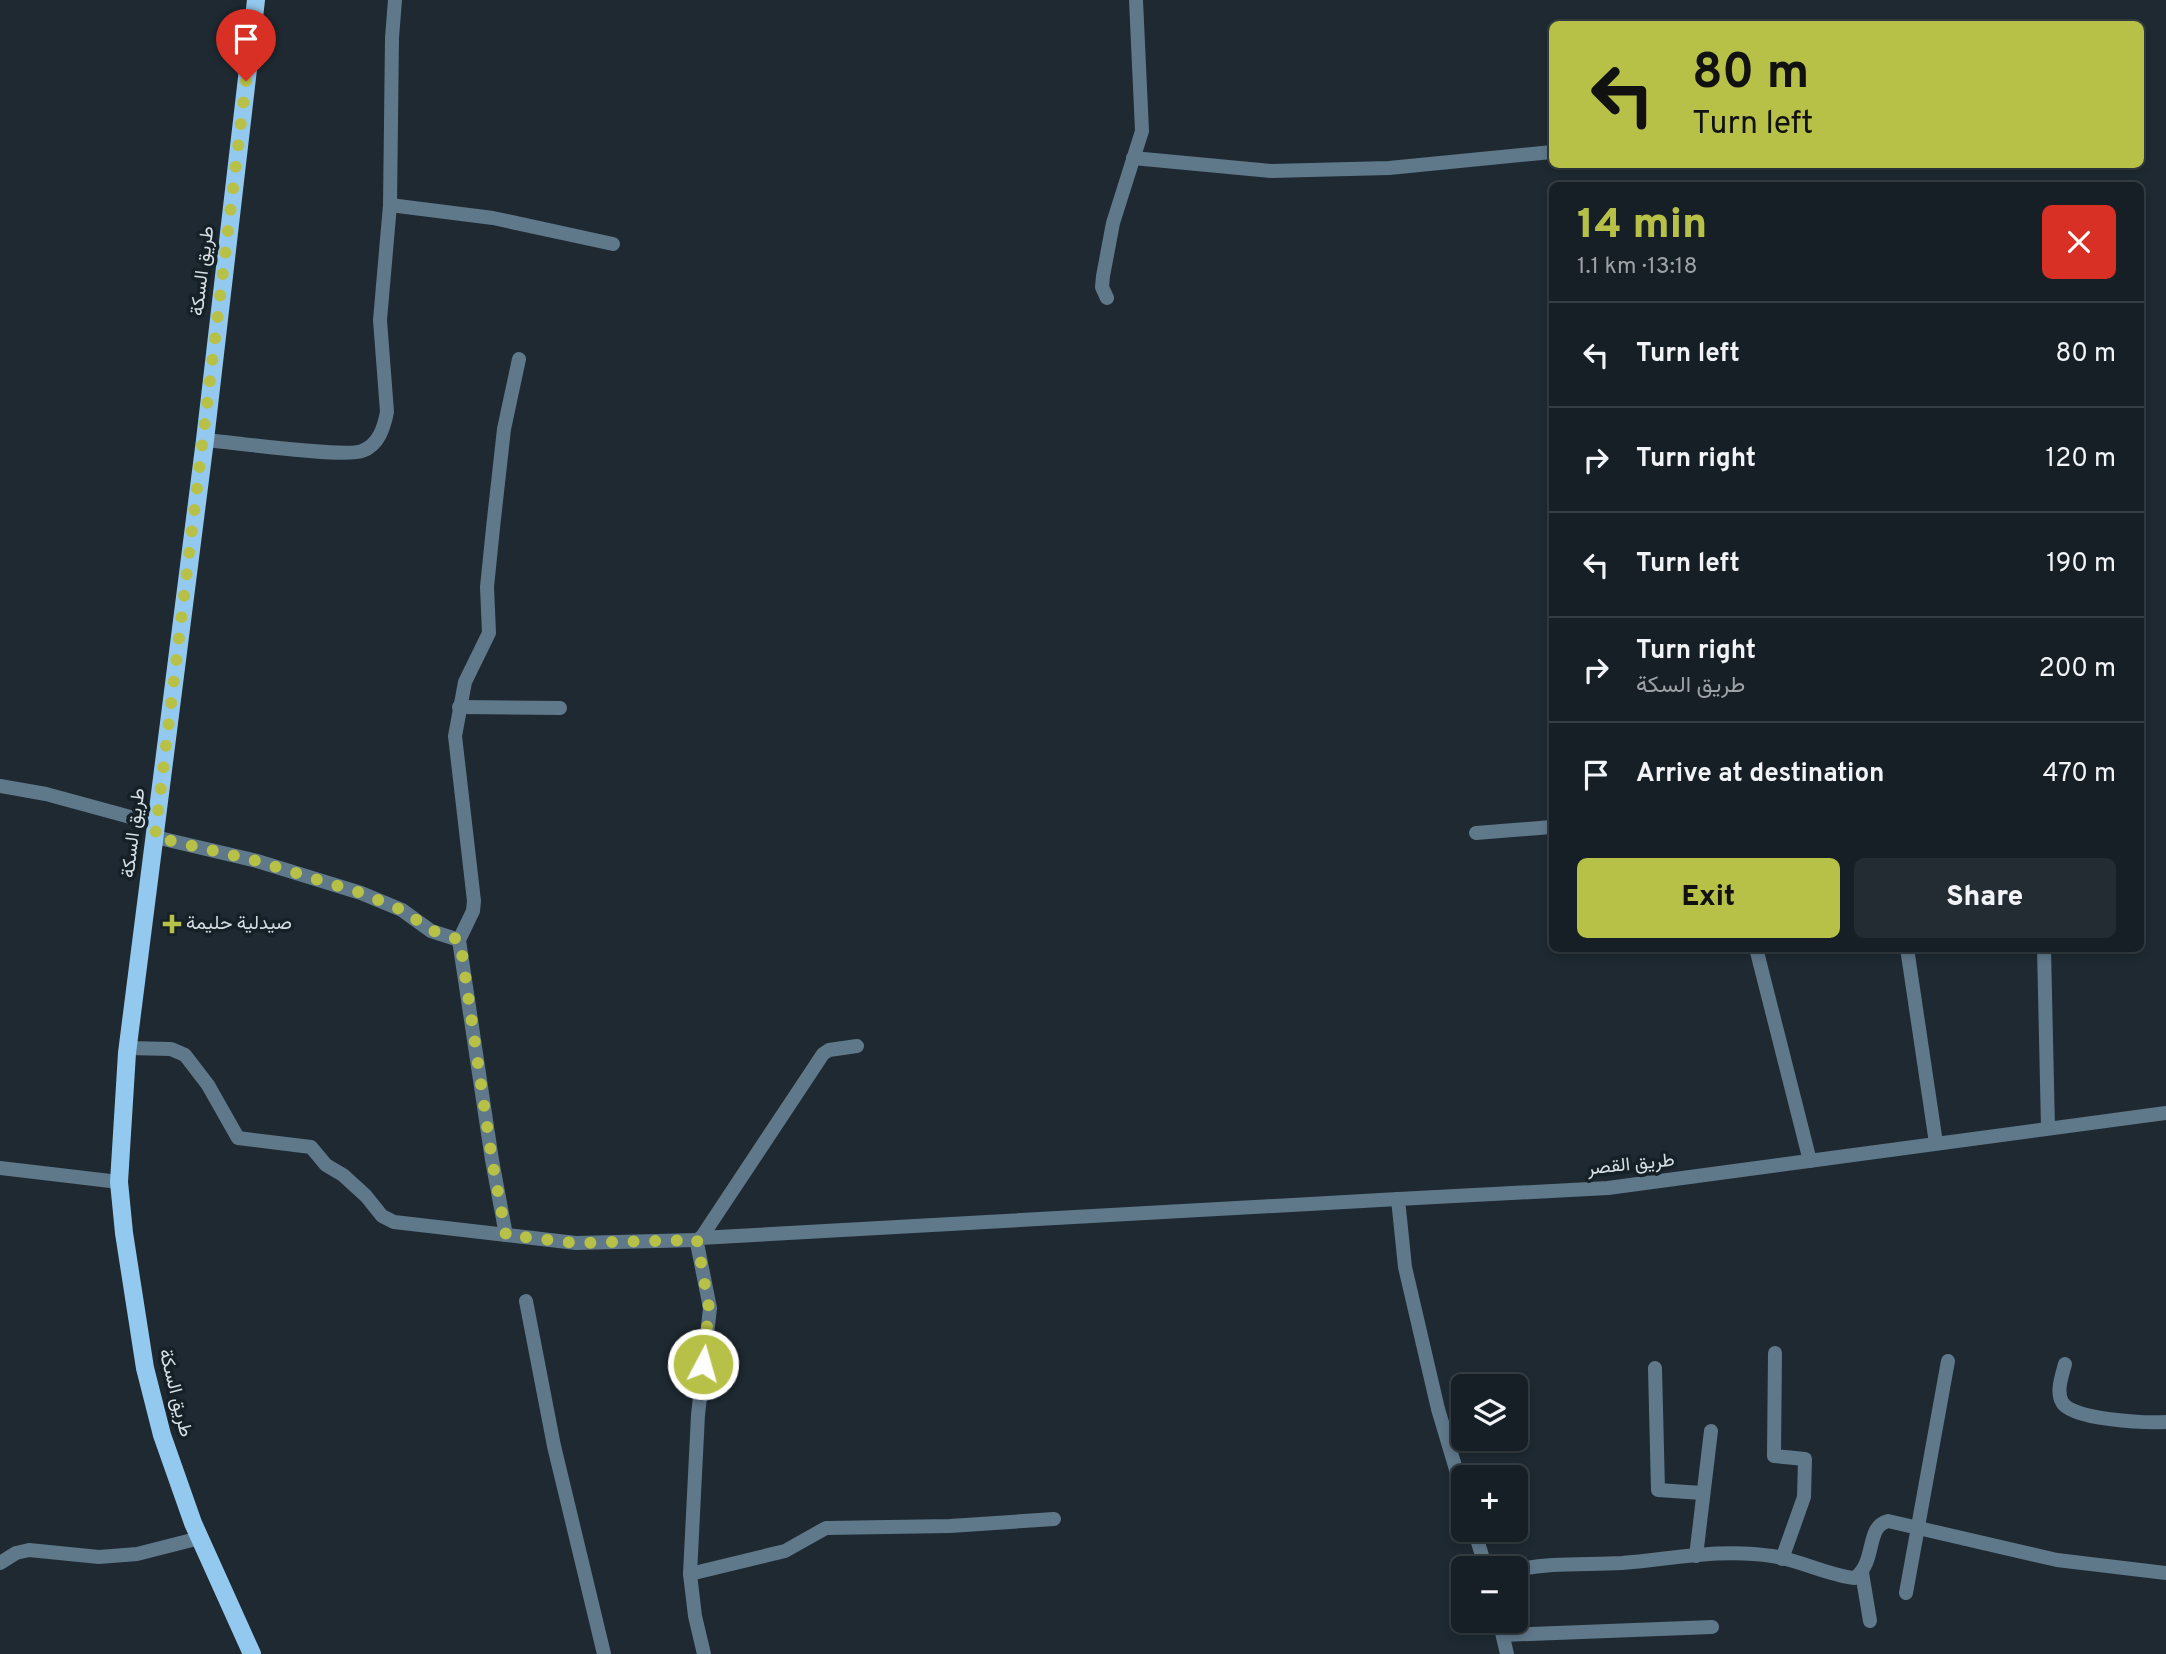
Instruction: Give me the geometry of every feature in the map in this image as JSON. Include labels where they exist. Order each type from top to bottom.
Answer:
[{"type":"main road","name":"طريق السكة","points":[[252,1654],[200,1538],[162,1435],[145,1368],[124,1233],[120,1182],[128,1048],[205,440],[256,0]]},
{"type":"street","points":[[205,440],[328,452],[361,452],[375,441],[384,426],[387,412],[380,320],[390,205],[395,0]]},
{"type":"street","points":[[1107,298],[1102,287],[1103,276],[1114,223],[1142,131],[1136,0]]},
{"type":"street","points":[[1133,158],[1271,171],[1389,168],[1549,152]]},
{"type":"street","points":[[390,205],[493,218],[612,244]]},
{"type":"street","points":[[506,1235],[492,1160],[460,940],[473,911],[474,901],[455,752],[459,706],[466,682],[489,633],[487,587],[491,550],[505,429],[519,359]]},
{"type":"street","points":[[459,706],[561,708]]},
{"type":"street","points":[[0,786],[46,794],[361,893],[402,910],[431,930],[460,940]]},
{"type":"street","points":[[1476,833],[1549,827]]},
{"type":"street","points":[[1757,952],[1811,1161]]},
{"type":"street","points":[[1908,952],[1936,1143]]},
{"type":"street","points":[[2044,952],[2048,1128]]},
{"type":"street","points":[[704,1654],[695,1616],[690,1574],[698,1415],[709,1308],[699,1239],[823,1054],[829,1050],[857,1046]]},
{"type":"street","name":"طريق القصر","points":[[128,1048],[170,1049],[185,1055],[208,1085],[238,1138],[311,1147],[326,1165],[351,1182],[387,1220],[576,1243],[699,1239],[1608,1188],[2166,1113]]},
{"type":"street","points":[[0,1168],[120,1182]]},
{"type":"street","points":[[1398,1199],[1405,1267],[1437,1409],[1454,1465]]},
{"type":"street","points":[[526,1301],[554,1446],[604,1654]]},
{"type":"street","points":[[1775,1353],[1774,1456],[1805,1459],[1804,1497],[1782,1559]]},
{"type":"street","points":[[1906,1592],[1948,1361]]},
{"type":"street","points":[[2065,1364],[2060,1400],[2068,1410],[2091,1417],[2166,1422]]},
{"type":"street","points":[[1656,1368],[1658,1490],[1702,1493]]},
{"type":"street","points":[[1696,1556],[1711,1430]]},
{"type":"street","points":[[690,1574],[785,1551],[826,1528],[950,1527],[1054,1519]]},
{"type":"street","points":[[1528,1567],[1740,1553],[1782,1559],[1855,1578],[1867,1566],[1875,1529],[1879,1524],[1888,1521],[2057,1560],[2166,1573]]},
{"type":"street","points":[[0,1563],[16,1553],[29,1550],[99,1557],[137,1554],[200,1538]]},
{"type":"street","points":[[1862,1573],[1870,1621]]},
{"type":"street","points":[[1528,1628],[1712,1628]]},
{"type":"street","points":[[1502,1633],[1507,1654]]},
{"type":"place","name":"صيدلية حليمة","points":[[172,924]]},
{"type":"route","points":[[246,81],[155,837],[257,861],[361,893],[391,904],[431,930],[460,940],[492,1160],[506,1235],[576,1243],[697,1240],[709,1301],[703,1364]]}]
